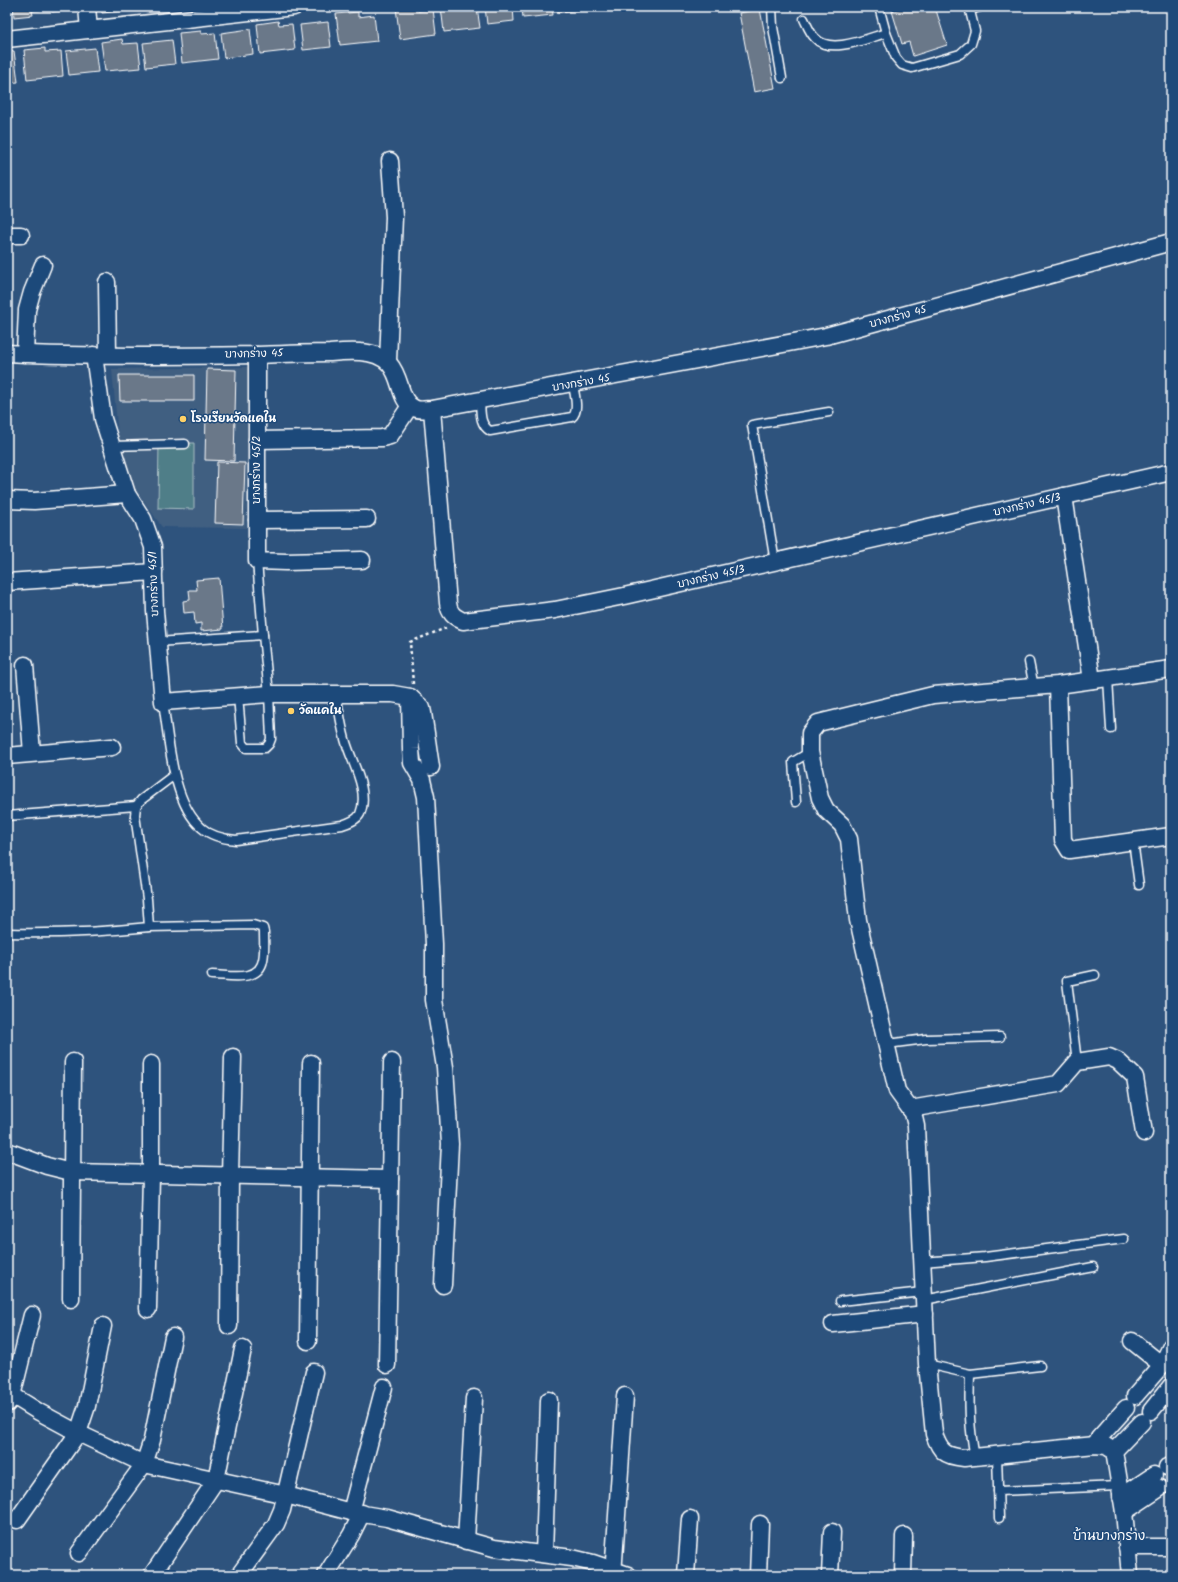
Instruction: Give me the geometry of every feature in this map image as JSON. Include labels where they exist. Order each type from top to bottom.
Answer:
[{"type":"street","points":[[86,7],[89,30]]},
{"type":"street","points":[[7,39],[89,30],[164,14],[294,7]]},
{"type":"street","points":[[257,440],[382,438],[390,436],[410,406],[406,400],[397,375],[388,361],[394,217],[390,161]]},
{"type":"street","name":"บางกร่าง 45","points":[[410,406],[416,409],[432,409],[480,401],[826,336],[1171,242]]},
{"type":"street","points":[[25,354],[27,310],[32,292],[43,265]]},
{"type":"street","name":"บางกร่าง 45/1","points":[[107,282],[101,355],[103,419],[127,494],[143,519],[153,547],[157,642],[163,702]]},
{"type":"street","name":"บางกร่าง 45","points":[[7,353],[101,355],[257,355],[361,352],[378,355],[388,361]]},
{"type":"street","name":"บางกร่าง 45/2","points":[[257,355],[257,561]]},
{"type":"street","points":[[432,409],[449,611],[455,618],[463,621]]},
{"type":"street","name":"บางกร่าง 45/3","points":[[463,621],[554,610],[632,595],[1171,472]]},
{"type":"street","points":[[7,500],[34,501],[127,494]]},
{"type":"street","points":[[1064,496],[1100,679]]},
{"type":"street","points":[[257,520],[367,519]]},
{"type":"street","points":[[257,561],[362,560]]},
{"type":"street","points":[[7,582],[154,572]]},
{"type":"street","points":[[25,665],[32,753]]},
{"type":"street","points":[[1130,1575],[1114,1451],[1106,1446],[1095,1445],[975,1457],[951,1457],[942,1452],[937,1444],[934,1434],[927,1364],[916,1126],[910,1109],[897,1091],[858,920],[849,839],[842,825],[826,810],[820,798],[810,752],[810,733],[818,723],[933,695],[1058,685],[1171,669]]},
{"type":"street","points":[[1058,685],[1063,840],[1065,845],[1069,850],[1171,836]]},
{"type":"street","points":[[163,702],[269,694],[392,694],[412,698],[422,708],[431,768]]},
{"type":"street","points":[[412,698],[412,763],[425,787],[428,811],[434,944],[434,1000],[445,1067],[450,1144],[443,1285]]},
{"type":"street","points":[[7,756],[112,747]]},
{"type":"street","points":[[229,1326],[230,1175],[233,1057]]},
{"type":"street","points":[[910,1109],[1058,1084],[1077,1062],[1109,1057],[1118,1061],[1135,1077],[1144,1133]]},
{"type":"street","points":[[71,1299],[73,1062]]},
{"type":"street","points":[[387,1365],[392,1062]]},
{"type":"street","points":[[308,1341],[311,1178],[311,1063]]},
{"type":"street","points":[[148,1309],[151,1175],[151,1064]]},
{"type":"street","points":[[7,1151],[47,1166],[71,1172],[151,1175],[230,1175],[390,1179]]},
{"type":"street","points":[[833,1324],[924,1302]]},
{"type":"street","points":[[32,1315],[9,1397],[78,1433],[144,1464],[411,1524],[494,1548],[544,1554],[593,1563],[618,1573],[625,1396]]},
{"type":"street","points":[[17,1520],[78,1433],[87,1406],[103,1326]]},
{"type":"street","points":[[79,1553],[144,1464],[152,1440],[173,1338]]},
{"type":"street","points":[[1132,1341],[1162,1365]]},
{"type":"street","points":[[1095,1445],[1099,1438],[1162,1365],[1171,1346]]},
{"type":"street","points":[[152,1575],[216,1480],[243,1349]]},
{"type":"street","points":[[239,1575],[276,1524],[282,1510],[314,1372]]},
{"type":"street","points":[[1114,1451],[1150,1412],[1171,1386]]},
{"type":"street","points":[[326,1575],[351,1535],[384,1387]]},
{"type":"street","points":[[466,1541],[474,1398]]},
{"type":"street","points":[[1134,1398],[1150,1412]]},
{"type":"street","points":[[544,1554],[549,1400]]},
{"type":"street","points":[[1121,1498],[1163,1474]]},
{"type":"street","points":[[686,1575],[690,1519]]},
{"type":"street","points":[[758,1575],[760,1524]]},
{"type":"street","points":[[830,1575],[832,1532]]},
{"type":"street","points":[[902,1575],[904,1536]]},
{"type":"street","points":[[1127,1547],[1171,1547]]},
{"type":"lane","points":[[772,7],[773,27],[782,78]]},
{"type":"lane","points":[[879,7],[886,33],[896,58],[902,65],[912,68],[960,54],[971,44],[975,31],[969,9],[980,7]]},
{"type":"lane","points":[[804,19],[815,38],[823,43],[842,45],[886,33]]},
{"type":"lane","points":[[480,401],[482,422],[485,428],[490,431],[572,417],[576,410],[573,384]]},
{"type":"lane","points":[[775,562],[752,425],[829,412]]},
{"type":"lane","points":[[111,446],[185,444]]},
{"type":"lane","points":[[238,696],[242,743],[246,748],[266,748],[271,739],[269,694],[257,561]]},
{"type":"lane","points":[[157,642],[263,635]]},
{"type":"lane","points":[[1029,662],[1034,687]]},
{"type":"lane","points":[[1100,679],[1111,729]]},
{"type":"lane","name":"บางกร่าง 45/1","points":[[163,702],[174,775],[184,802],[192,818],[202,829],[223,839],[236,840],[342,825],[349,822],[359,814],[362,794],[358,773],[345,740],[336,694]]},
{"type":"lane","points":[[796,802],[792,762],[810,752]]},
{"type":"lane","points":[[150,927],[135,814],[136,806],[141,800],[174,775]]},
{"type":"lane","points":[[7,816],[136,806]]},
{"type":"lane","points":[[1133,841],[1139,885]]},
{"type":"lane","points":[[7,933],[49,934],[150,927],[253,925],[263,928],[263,960],[256,973],[248,976],[212,975]]},
{"type":"lane","points":[[1077,1062],[1067,981],[1095,975]]},
{"type":"lane","points":[[887,1044],[926,1039],[1000,1037]]},
{"type":"lane","points":[[922,1262],[999,1256],[1124,1239]]},
{"type":"lane","points":[[840,1301],[924,1302],[1093,1267]]},
{"type":"lane","points":[[927,1364],[970,1374],[1040,1366]]},
{"type":"lane","points":[[970,1374],[970,1434],[975,1457]]},
{"type":"lane","points":[[997,1455],[999,1518]]},
{"type":"lane","points":[[998,1491],[1121,1498]]},
{"type":"path","points":[[412,698],[410,642],[463,621]]},
{"type":"shaded area","name":"โรงเรียนวัดแคใน","points":[[250,367],[246,528],[162,527],[121,469],[112,369]]},
{"type":"green space","points":[[159,443],[194,443],[194,509],[158,508]]},
{"type":"building","points":[[13,7],[40,7],[40,10],[32,11],[33,15],[14,17]]},
{"type":"building","points":[[44,7],[71,7],[71,10],[52,12],[52,8],[44,9]]},
{"type":"building","points":[[101,7],[122,7],[123,11],[102,13]]},
{"type":"building","points":[[417,7],[418,11],[433,9],[436,34],[400,39],[396,8]]},
{"type":"building","points":[[441,7],[477,7],[480,28],[444,32]]},
{"type":"building","points":[[485,7],[513,7],[514,21],[487,24]]},
{"type":"building","points":[[522,7],[552,7],[553,15],[523,18]]},
{"type":"building","points":[[557,7],[584,7],[584,10],[558,12]]},
{"type":"building","points":[[898,7],[935,7],[947,45],[913,56],[909,42],[902,44],[892,11],[899,9]]},
{"type":"building","points":[[760,9],[775,88],[754,92],[739,13]]},
{"type":"building","points":[[358,12],[358,17],[374,15],[377,41],[340,45],[336,14]]},
{"type":"building","points":[[278,21],[279,25],[292,24],[295,50],[260,54],[257,24]]},
{"type":"building","points":[[328,22],[331,47],[303,50],[300,25]]},
{"type":"building","points":[[250,29],[253,54],[224,58],[221,33]]},
{"type":"building","points":[[201,31],[201,34],[215,33],[218,59],[182,63],[179,33]]},
{"type":"building","points":[[122,39],[123,44],[138,43],[141,68],[105,71],[101,42]]},
{"type":"building","points":[[172,40],[175,64],[146,67],[143,43]]},
{"type":"building","points":[[45,48],[45,52],[61,51],[63,76],[27,80],[24,50]]},
{"type":"building","points":[[95,48],[98,72],[69,75],[66,51]]},
{"type":"building","points":[[14,51],[18,82],[7,83],[7,52]]},
{"type":"building","points":[[207,369],[236,370],[234,461],[205,460]]},
{"type":"building","points":[[119,375],[194,375],[194,401],[120,401]]},
{"type":"building","points":[[217,462],[245,463],[243,524],[215,523]]},
{"type":"building","points":[[219,578],[223,629],[201,631],[201,623],[195,624],[194,612],[184,613],[183,601],[190,600],[189,590],[197,590],[196,580]]},
{"type":"tunnel","points":[[1160,1488],[1171,1481]]},
{"type":"place","name":"โรงเรียนวัดแคใน","points":[[183,419]]},
{"type":"place","name":"วัดแคใน","points":[[291,711]]},
{"type":"district","name":"บ้านบางกร่าง","points":[[1109,1536]]}]
